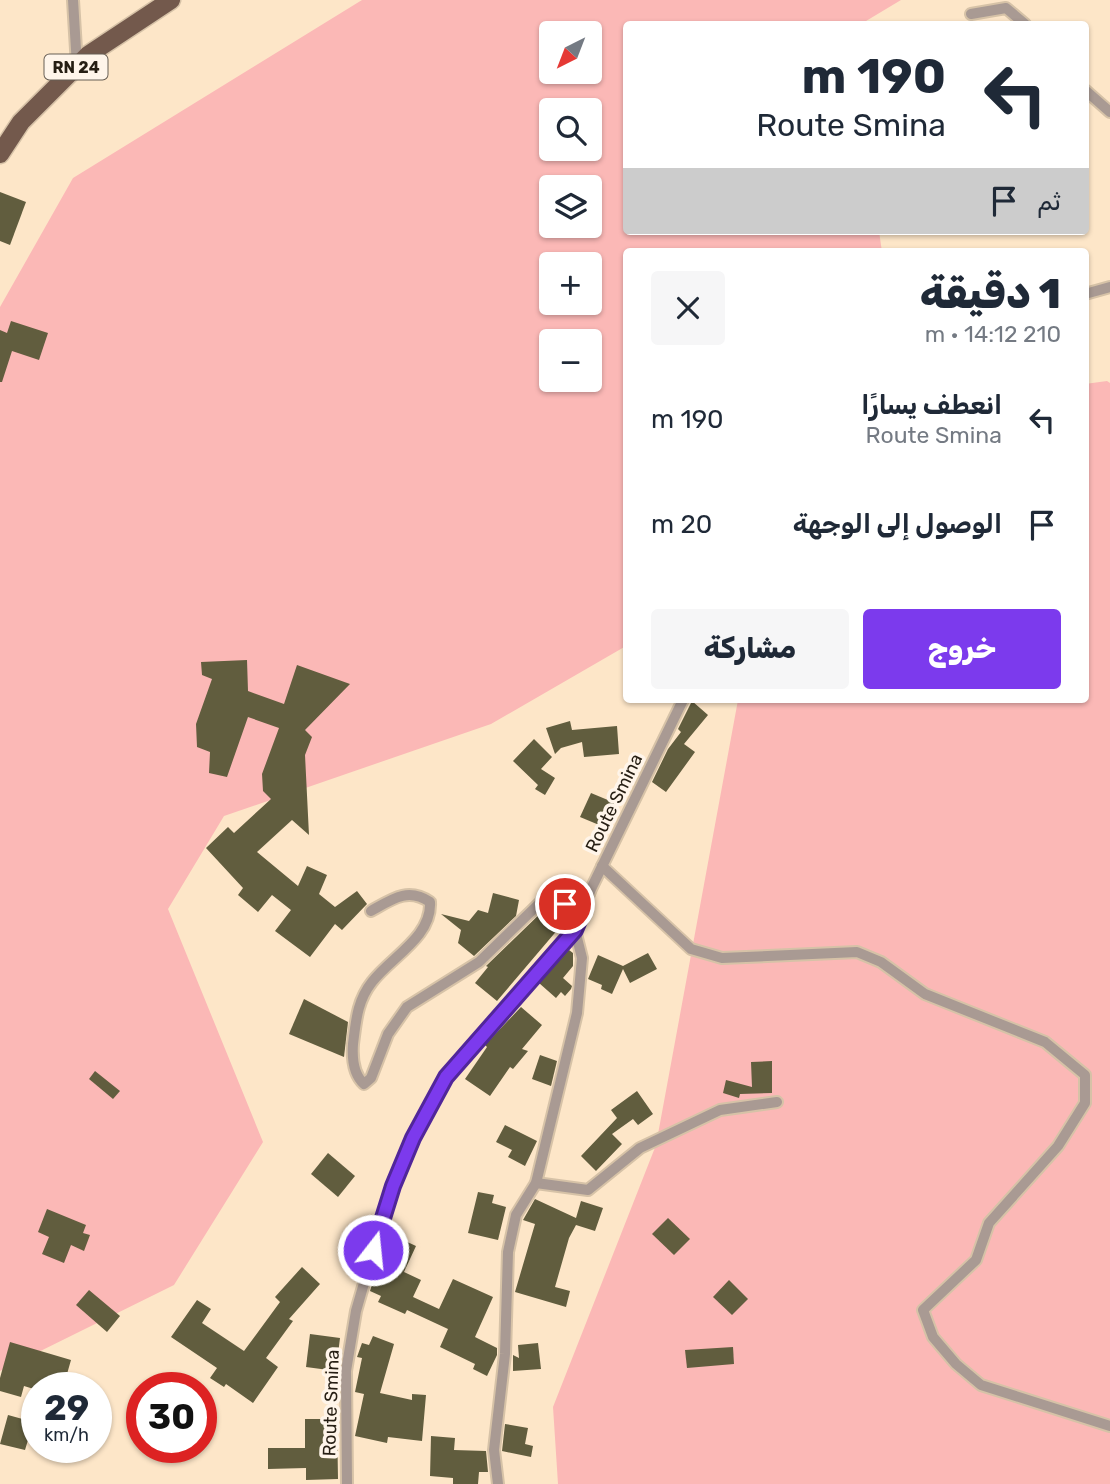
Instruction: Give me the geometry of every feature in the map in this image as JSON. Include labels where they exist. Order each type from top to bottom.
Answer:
[{"type":"main road","name":"RN 24","points":[[0,154],[21,122],[88,55],[171,0]]},
{"type":"street","points":[[73,0],[77,66]]},
{"type":"street","points":[[971,14],[1006,8],[1021,21]]},
{"type":"street","points":[[1089,94],[1110,112]]},
{"type":"street","points":[[1089,293],[1110,287]]},
{"type":"street","name":"Route Smina","points":[[347,1484],[348,1359],[356,1311],[393,1186],[413,1138],[446,1077],[575,930],[602,866],[682,703]]},
{"type":"street","points":[[602,866],[691,949],[722,958],[857,952],[881,962],[925,994],[1045,1042],[1085,1075],[1085,1103],[1058,1146],[989,1223],[976,1260],[923,1310],[933,1337],[956,1364],[981,1385],[1110,1426]]},
{"type":"street","points":[[371,911],[400,895],[418,894],[429,902],[430,916],[417,937],[371,983],[357,1009],[352,1056],[358,1078],[364,1084],[371,1078],[388,1034],[407,1007],[479,962],[547,896],[583,911]]},
{"type":"street","points":[[498,1484],[494,1450],[505,1354],[509,1252],[516,1215],[536,1183],[577,1013],[582,958],[575,930]]},
{"type":"street","points":[[536,1183],[588,1190],[640,1148],[720,1110],[777,1102]]},
{"type":"shaded area","points":[[362,0],[901,0],[866,21],[623,21],[623,235],[880,235],[881,248],[623,248],[623,648],[491,724],[224,816],[168,909],[263,1142],[174,1285],[0,1371],[0,307],[73,178]]},
{"type":"shaded area","points":[[1089,383],[1110,383],[1110,1484],[558,1484],[553,1407],[656,1145],[737,703],[1089,703]]},
{"type":"building","points":[[0,192],[26,202],[10,245],[0,241]]},
{"type":"building","points":[[11,321],[48,333],[39,360],[12,351],[0,382],[0,330],[7,333]]},
{"type":"building","points":[[247,660],[248,691],[284,704],[297,665],[350,684],[305,730],[312,737],[305,755],[309,835],[292,820],[257,852],[298,886],[307,866],[327,875],[319,894],[335,907],[357,891],[367,904],[342,930],[335,924],[310,957],[275,931],[291,910],[272,895],[258,912],[238,895],[243,888],[206,848],[228,827],[234,833],[271,799],[263,791],[262,774],[279,728],[248,717],[227,777],[209,773],[210,752],[197,747],[196,724],[212,679],[202,675],[201,662]]},
{"type":"building","points":[[691,703],[708,715],[684,744],[695,752],[666,792],[652,782],[668,749],[681,732],[678,729]]},
{"type":"building","points":[[570,721],[572,730],[617,726],[619,754],[584,757],[582,742],[561,748],[555,754],[546,728]]},
{"type":"building","points":[[534,739],[552,757],[541,769],[555,778],[545,795],[535,789],[538,785],[513,761]]},
{"type":"building","points":[[591,793],[615,803],[604,827],[580,817]]},
{"type":"building","points":[[493,893],[519,900],[516,916],[474,956],[458,943],[461,930],[441,914],[469,921],[478,910],[488,913]]},
{"type":"building","points":[[548,906],[565,921],[497,1001],[475,983],[488,967],[486,966]]},
{"type":"building","points":[[569,950],[573,953],[573,966],[563,978],[572,986],[565,996],[561,992],[556,998],[539,983]]},
{"type":"building","points":[[648,953],[657,969],[630,983],[623,969],[612,994],[601,989],[602,985],[588,979],[598,955],[623,966]]},
{"type":"building","points":[[304,999],[348,1022],[344,1057],[289,1034]]},
{"type":"building","points":[[521,1007],[542,1025],[522,1049],[528,1051],[513,1069],[510,1067],[490,1096],[465,1079],[487,1047],[485,1045]]},
{"type":"building","points":[[540,1055],[557,1061],[551,1086],[532,1079]]},
{"type":"building","points":[[772,1061],[772,1093],[740,1094],[739,1098],[723,1093],[726,1080],[752,1087],[751,1062]]},
{"type":"building","points":[[95,1071],[120,1091],[113,1099],[89,1079]]},
{"type":"building","points":[[637,1091],[653,1114],[638,1125],[633,1119],[612,1134],[622,1144],[596,1171],[581,1156],[617,1118],[611,1110]]},
{"type":"building","points":[[505,1125],[537,1141],[525,1166],[508,1157],[512,1150],[496,1142]]},
{"type":"building","points":[[328,1153],[355,1176],[338,1197],[311,1174]]},
{"type":"building","points":[[478,1192],[494,1195],[492,1203],[506,1207],[498,1240],[468,1233]]},
{"type":"building","points":[[535,1199],[576,1218],[581,1201],[603,1208],[595,1231],[576,1225],[569,1238],[555,1287],[570,1291],[566,1307],[515,1292],[535,1224],[523,1220]]},
{"type":"building","points":[[47,1209],[86,1225],[83,1233],[90,1235],[84,1251],[71,1245],[64,1263],[42,1254],[49,1237],[38,1232]]},
{"type":"building","points":[[668,1218],[690,1239],[674,1255],[652,1234]]},
{"type":"building","points":[[388,1233],[416,1246],[404,1272],[421,1280],[413,1297],[439,1309],[453,1279],[493,1297],[475,1337],[497,1348],[497,1355],[487,1376],[473,1369],[475,1364],[440,1347],[448,1329],[407,1310],[405,1314],[378,1302],[381,1296],[370,1291]]},
{"type":"building","points":[[302,1267],[320,1284],[289,1319],[293,1321],[266,1358],[278,1367],[253,1403],[226,1384],[224,1387],[217,1382],[217,1372],[214,1372],[217,1368],[171,1337],[197,1300],[211,1309],[202,1323],[244,1351],[280,1302],[275,1297]]},
{"type":"building","points":[[729,1280],[748,1299],[732,1315],[713,1297]]},
{"type":"building","points":[[89,1290],[120,1316],[107,1332],[76,1305]]},
{"type":"building","points":[[310,1334],[340,1338],[336,1371],[306,1367]]},
{"type":"building","points":[[373,1336],[394,1344],[380,1393],[412,1400],[412,1394],[426,1395],[422,1441],[388,1437],[387,1443],[355,1436],[364,1394],[355,1392],[362,1358],[357,1357],[362,1343],[369,1345]]},
{"type":"building","points":[[10,1342],[71,1360],[68,1372],[21,1372],[21,1397],[0,1391],[0,1378]]},
{"type":"building","points":[[538,1343],[541,1369],[513,1371],[513,1355],[519,1358],[518,1345]]},
{"type":"building","points":[[733,1347],[734,1364],[687,1368],[685,1350]]},
{"type":"building","points":[[8,1415],[21,1419],[21,1449],[0,1444]]},
{"type":"building","points":[[305,1419],[337,1419],[338,1479],[306,1480],[306,1468],[268,1469],[268,1448],[305,1448]]},
{"type":"building","points":[[505,1424],[528,1428],[525,1444],[533,1446],[531,1457],[502,1451]]},
{"type":"building","points":[[431,1436],[455,1438],[454,1450],[486,1451],[488,1472],[479,1472],[478,1484],[453,1484],[453,1478],[430,1476]]},
{"type":"route","points":[[373,1250],[393,1186],[413,1138],[446,1077],[575,930],[583,911],[565,904]]}]
